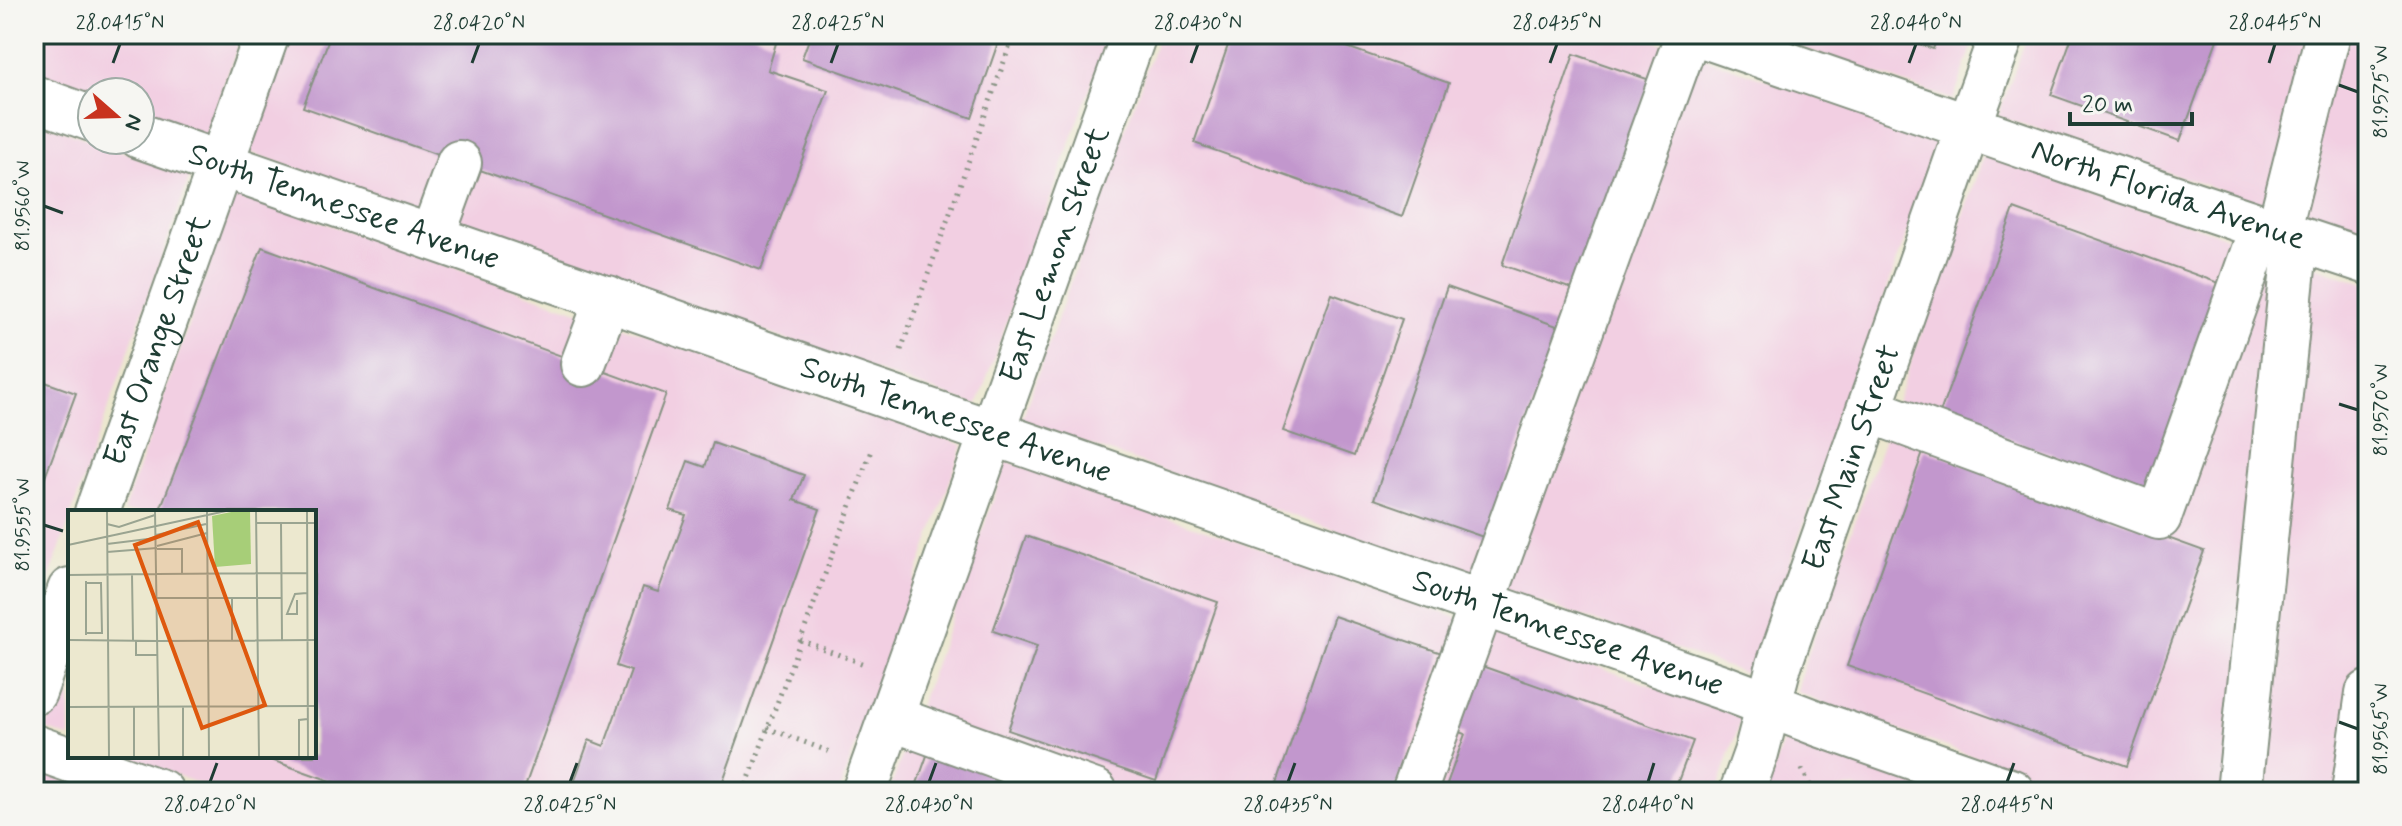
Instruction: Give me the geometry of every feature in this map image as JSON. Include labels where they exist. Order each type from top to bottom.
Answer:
[{"type":"street","name":"East Orange Street","points":[[106,509],[220,164],[267,34]]},
{"type":"street","name":"East Lemon Street","points":[[864,792],[1134,34]]},
{"type":"street","points":[[1414,792],[1688,34]]},
{"type":"street","name":"North Florida Avenue","points":[[1699,34],[2368,262]]},
{"type":"street","name":"East Main Street","points":[[1742,792],[1779,665],[2002,34]]},
{"type":"street","points":[[1869,410],[2159,517],[2279,233],[2328,34]]},
{"type":"street","points":[[34,98],[76,113]]},
{"type":"street","name":"South Tennessee Avenue","points":[[156,142],[1770,704],[2012,792]]},
{"type":"street","points":[[432,237],[459,163]]},
{"type":"street","points":[[2239,792],[2279,233]]},
{"type":"street","points":[[583,364],[608,298]]},
{"type":"street","points":[[34,692],[68,596]]},
{"type":"street","points":[[2354,792],[2368,693]]},
{"type":"street","points":[[891,718],[1095,792]]},
{"type":"street","points":[[34,747],[161,792]]},
{"type":"path","points":[[901,350],[1014,34]]},
{"type":"path","points":[[744,792],[872,448]]},
{"type":"path","points":[[800,640],[864,664]]},
{"type":"path","points":[[767,728],[833,753]]},
{"type":"path","points":[[1802,769],[1813,792]]},
{"type":"shaded area","points":[[34,34],[242,34],[205,137],[156,120],[156,76],[76,76],[76,90],[34,76]]},
{"type":"shaded area","points":[[292,34],[1109,34],[977,406],[249,152]]},
{"type":"shaded area","points":[[1159,34],[1635,34],[1940,140],[1752,676],[1021,421]]},
{"type":"shaded area","points":[[1761,34],[1977,34],[1953,100]]},
{"type":"shaded area","points":[[2028,34],[2368,34],[2368,239],[1998,116]]},
{"type":"shaded area","points":[[34,120],[76,135],[76,156],[134,156],[190,176],[73,510],[68,510],[68,525],[34,622]]},
{"type":"shaded area","points":[[1984,155],[2368,284],[2368,792],[2074,792],[1797,692]]},
{"type":"shaded area","points":[[235,192],[963,445],[839,792],[223,792],[127,758],[316,758],[316,510],[124,510]]},
{"type":"shaded area","points":[[1007,461],[1742,717],[1717,792],[889,792]]},
{"type":"shaded area","points":[[68,668],[68,737],[46,729]]},
{"type":"shaded area","points":[[1786,734],[1950,792],[1867,792],[1839,788],[1832,792],[1765,792]]},
{"type":"shaded area","points":[[34,769],[97,792],[34,792]]},
{"type":"building","points":[[331,34],[753,34],[776,43],[768,70],[828,90],[761,270],[303,107]]},
{"type":"building","points":[[811,34],[1001,34],[972,118],[802,58]]},
{"type":"building","points":[[1232,34],[1310,34],[1449,83],[1402,217],[1194,143]]},
{"type":"building","points":[[1893,34],[1939,34],[1933,49]]},
{"type":"building","points":[[2073,34],[2208,34],[2218,37],[2180,141],[2051,95]]},
{"type":"building","points":[[1574,54],[1650,80],[1578,291],[1502,265]]},
{"type":"building","points":[[2014,209],[2230,287],[2156,492],[1940,413]]},
{"type":"building","points":[[262,247],[666,394],[523,792],[362,792],[266,758],[316,758],[316,510],[160,510]]},
{"type":"building","points":[[1447,287],[1560,327],[1486,538],[1374,499]]},
{"type":"building","points":[[1332,294],[1402,319],[1354,456],[1283,431]]},
{"type":"building","points":[[34,378],[76,393],[34,507]]},
{"type":"building","points":[[713,443],[804,475],[794,500],[820,509],[719,792],[571,790],[589,740],[604,746],[631,671],[616,666],[643,587],[658,592],[686,515],[670,510],[688,461],[705,467]]},
{"type":"building","points":[[1924,450],[2204,551],[2127,766],[1847,666]]},
{"type":"building","points":[[1026,536],[1218,602],[1156,781],[1008,730],[1037,646],[993,631]]},
{"type":"building","points":[[1334,616],[1442,653],[1394,792],[1274,792]]},
{"type":"building","points":[[1479,665],[1693,741],[1674,792],[1444,792],[1465,734],[1456,731]]},
{"type":"building","points":[[929,750],[1019,783],[1016,792],[914,792]]}]
